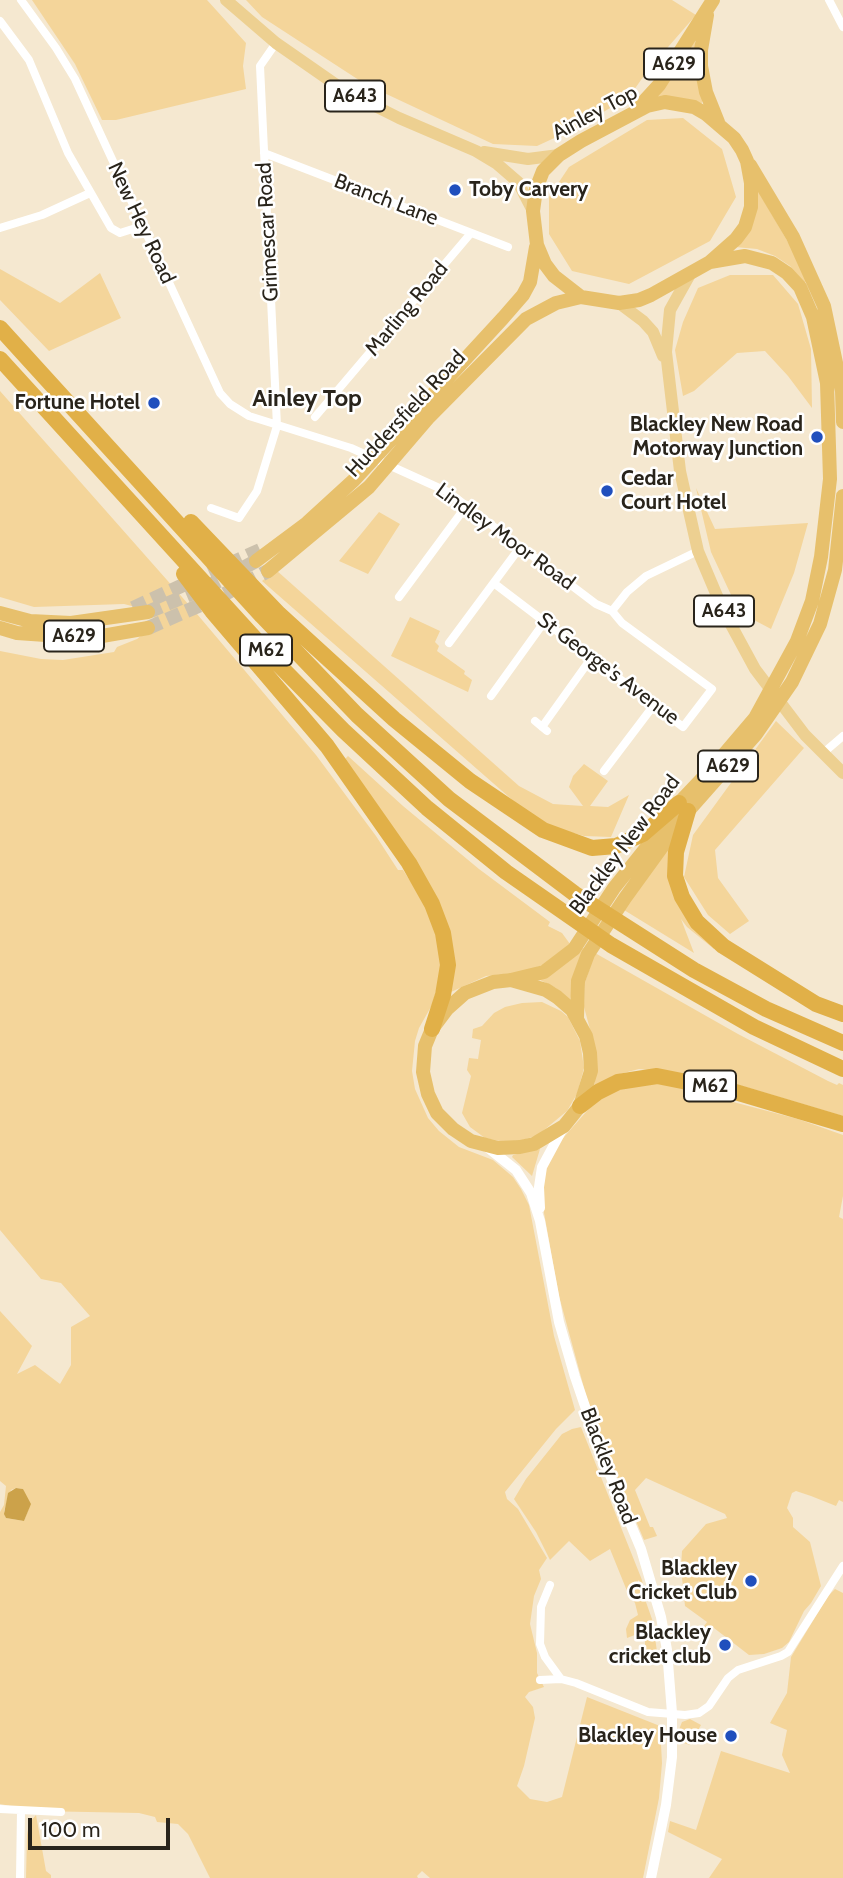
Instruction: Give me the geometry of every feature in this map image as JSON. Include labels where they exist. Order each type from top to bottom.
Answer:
[{"type":"highway","name":"A629","points":[[631,114],[659,85],[711,3]]},
{"type":"highway","name":"A629","points":[[711,3],[701,50],[701,66],[706,92],[718,122]]},
{"type":"highway","name":"Ainley Top","points":[[665,102],[694,107],[718,122],[734,138],[747,161],[751,207],[745,226],[736,239],[689,276],[639,300],[619,303],[581,297],[554,276],[545,264],[537,245],[533,229],[536,189],[543,171],[559,155],[631,114],[647,106],[665,102]]},
{"type":"highway","name":"A629","points":[[747,161],[793,237],[824,306],[842,391],[843,422]]},
{"type":"highway","name":"Huddersfield Road","points":[[258,555],[307,523],[354,480],[523,295],[532,275],[537,245]]},
{"type":"highway","name":"Blackley New Road","points":[[577,1018],[578,981],[587,954],[684,807],[755,718],[797,641],[812,601],[821,557],[830,479],[827,383],[818,335],[805,295],[787,273],[762,259],[734,256],[710,262]]},
{"type":"highway","name":"Huddersfield Road","points":[[268,571],[369,487],[429,417],[514,330],[545,308],[581,297]]},
{"type":"highway","name":"M62","points":[[0,328],[262,616],[357,715],[449,799],[575,894],[694,970],[754,1002],[843,1043]]},
{"type":"highway","name":"M62","points":[[0,359],[279,665],[343,730],[427,808],[506,872],[611,945],[754,1027],[843,1069]]},
{"type":"highway","name":"M62","points":[[85,422],[171,502],[279,614],[394,719],[470,781],[522,817],[543,830],[592,848],[604,848],[643,834],[684,807]]},
{"type":"highway","name":"Blackley New Road","points":[[511,981],[552,993],[565,1004],[577,1018],[586,1036],[591,1065],[589,1083],[580,1106],[564,1126],[540,1141],[505,1149],[484,1146],[471,1140],[453,1129],[438,1113],[424,1079],[423,1058],[432,1029],[464,993],[494,982],[511,981],[544,972],[573,949],[614,888],[662,828],[756,734],[792,682],[820,624],[835,570],[843,496]]},
{"type":"highway","name":"M62","points":[[126,498],[212,611],[327,746],[409,863],[432,904],[443,933],[447,959],[446,984],[432,1029]]},
{"type":"highway","name":"A629","points":[[0,606],[23,612],[68,614],[133,608]]},
{"type":"highway","name":"A629","points":[[0,613],[30,621],[71,623],[148,612]]},
{"type":"highway","name":"A629","points":[[0,628],[17,633],[102,636],[148,628]]},
{"type":"highway","points":[[684,807],[676,852],[675,876],[682,897],[697,922],[723,946],[816,1004],[843,1014]]},
{"type":"highway","name":"M62","points":[[580,1106],[598,1092],[618,1082],[657,1076],[732,1091],[843,1124]]},
{"type":"main road","name":"A643","points":[[226,0],[276,43],[321,76],[373,106],[477,152],[514,176],[533,211]]},
{"type":"main road","name":"A643","points":[[477,152],[528,159],[559,155]]},
{"type":"main road","name":"A643","points":[[689,276],[676,296],[668,318],[667,366],[680,471],[698,551],[723,610],[755,669],[792,719],[822,754],[843,773]]},
{"type":"main road","name":"A643","points":[[619,303],[637,315],[653,332],[667,366]]},
{"type":"street","name":"New Hey Road","points":[[21,0],[75,79],[220,393],[241,412],[277,425]]},
{"type":"street","points":[[830,0],[843,27]]},
{"type":"street","points":[[0,21],[29,60],[68,153],[89,193],[115,232],[125,232],[142,226]]},
{"type":"street","name":"Grimescar Road","points":[[211,508],[239,518],[257,491],[277,425],[260,66],[276,43]]},
{"type":"street","name":"Branch Lane","points":[[264,153],[508,247]]},
{"type":"street","points":[[0,228],[42,215],[89,193]]},
{"type":"street","name":"Marling Road","points":[[315,417],[471,233]]},
{"type":"street","name":"Lindley Moor Road","points":[[277,425],[351,448],[448,492],[596,604],[612,611],[622,623],[712,689]]},
{"type":"street","points":[[399,597],[467,505]]},
{"type":"street","points":[[449,643],[521,546]]},
{"type":"street","points":[[612,611],[627,592],[646,576],[698,551]]},
{"type":"street","name":"St George's Avenue","points":[[495,584],[682,727],[712,689]]},
{"type":"street","points":[[491,696],[545,621]]},
{"type":"street","points":[[542,726],[592,657]]},
{"type":"street","points":[[604,771],[654,705]]},
{"type":"street","points":[[822,754],[843,736]]},
{"type":"street","name":"Blackley Road","points":[[540,1221],[539,1187],[542,1167],[564,1126]]},
{"type":"street","name":"Blackley Road","points":[[484,1146],[510,1165],[522,1177],[531,1193],[540,1221],[559,1322],[578,1387],[602,1456],[641,1549],[656,1595],[667,1650],[672,1713],[670,1782],[651,1878]]},
{"type":"street","points":[[540,1680],[561,1679],[576,1683],[653,1713],[703,1712],[728,1678],[738,1670],[788,1652],[843,1566]]},
{"type":"street","points":[[550,1585],[541,1607],[540,1644],[545,1657],[561,1679]]},
{"type":"street","points":[[0,1809],[61,1812]]},
{"type":"street","points":[[20,1878],[21,1811]]},
{"type":"shaded area","points":[[32,0],[207,0],[246,43],[243,66],[246,89],[116,120],[102,120],[75,64]]},
{"type":"shaded area","points":[[246,0],[672,0],[696,15],[648,70],[629,97],[576,128],[537,146],[493,144],[365,84],[262,17]]},
{"type":"shaded area","points":[[695,37],[695,70],[703,99],[701,105],[655,99]]},
{"type":"shaded area","points":[[683,118],[722,149],[736,197],[710,241],[629,284],[572,271],[549,234],[549,197],[569,167],[647,120]]},
{"type":"shaded area","points":[[757,189],[809,282],[804,282],[790,266],[775,256],[757,249],[735,247]]},
{"type":"shaded area","points":[[0,269],[60,303],[100,273],[121,318],[49,351],[0,300]]},
{"type":"shaded area","points":[[730,275],[773,275],[798,304],[811,349],[812,408],[765,351],[737,353],[694,391],[683,396],[675,350],[683,322],[698,288]]},
{"type":"shaded area","points":[[0,391],[197,614],[316,755],[398,870],[403,870],[420,896],[436,929],[443,966],[432,1005],[415,1041],[412,1071],[415,1089],[428,1118],[439,1131],[459,1147],[493,1160],[513,1177],[529,1205],[554,1336],[575,1410],[556,1429],[505,1492],[547,1558],[539,1570],[541,1579],[534,1596],[530,1624],[537,1653],[537,1673],[544,1687],[529,1692],[525,1697],[533,1707],[535,1718],[517,1786],[530,1799],[547,1802],[562,1797],[587,1697],[660,1726],[662,1763],[659,1798],[643,1878],[430,1878],[422,1871],[418,1878],[210,1878],[188,1834],[178,1824],[157,1822],[155,1817],[139,1813],[37,1811],[0,1804],[0,1512],[4,1505],[6,1486],[0,1481],[0,1311],[32,1346],[17,1374],[35,1365],[60,1384],[71,1365],[71,1327],[90,1316],[61,1283],[41,1279],[0,1230],[0,651],[41,659],[63,660],[114,652],[117,647],[137,639],[148,630],[154,620],[153,614],[147,610],[124,604],[34,607],[0,597]],"holes":[[[23,1489],[29,1508],[24,1521],[6,1518],[4,1511],[11,1490]]]},
{"type":"shaded area","points":[[696,488],[715,529],[808,523],[794,573],[771,629],[739,612],[711,552]]},
{"type":"shaded area","points":[[379,512],[400,524],[368,574],[339,561]]},
{"type":"shaded area","points":[[276,570],[519,786],[553,804],[583,806],[569,787],[573,776],[584,764],[608,781],[590,806],[608,807],[629,795],[611,837],[584,836],[549,826],[525,811],[262,581]]},
{"type":"shaded area","points":[[410,617],[440,631],[435,642],[439,646],[437,651],[465,671],[464,674],[472,680],[468,692],[391,656]]},
{"type":"shaded area","points":[[776,721],[804,748],[715,850],[718,878],[749,921],[730,934],[708,915],[684,877],[693,835]]},
{"type":"shaded area","points":[[348,756],[479,869],[550,922],[548,926],[562,933],[570,944],[543,965],[522,972],[486,976],[451,992],[454,956],[345,759]]},
{"type":"shaded area","points":[[674,839],[672,881],[716,946],[714,949],[681,919],[694,953],[624,910]]},
{"type":"shaded area","points":[[581,947],[585,949],[570,1000],[556,988],[540,980]]},
{"type":"shaded area","points":[[595,953],[738,1034],[828,1081],[843,1085],[843,1116],[729,1082],[669,1072],[639,1069],[612,1076],[594,1088],[597,1055],[584,1007],[585,982]]},
{"type":"shaded area","points":[[542,1002],[568,1017],[580,1041],[584,1068],[577,1094],[567,1111],[538,1135],[505,1142],[485,1138],[470,1127],[462,1113],[471,1076],[467,1070],[469,1058],[478,1059],[481,1040],[472,1038],[473,1029],[482,1026],[494,1013],[505,1007]]},
{"type":"shaded area","points":[[646,1081],[686,1086],[699,1093],[798,1119],[843,1135],[843,1196],[839,1217],[843,1219],[843,1502],[839,1500],[836,1506],[796,1491],[792,1493],[787,1508],[793,1518],[793,1527],[810,1542],[821,1586],[804,1611],[789,1642],[782,1648],[764,1654],[749,1655],[714,1628],[708,1636],[701,1630],[707,1622],[685,1606],[682,1551],[706,1524],[727,1518],[725,1514],[646,1478],[635,1490],[650,1527],[653,1527],[657,1536],[644,1540],[587,1399],[559,1296],[542,1195],[546,1166],[557,1145],[593,1104],[618,1088]]},
{"type":"shaded area","points":[[540,1149],[532,1176],[512,1157],[513,1155]]},
{"type":"shaded area","points":[[581,1427],[642,1580],[643,1585],[638,1580],[638,1584],[645,1592],[657,1652],[648,1653],[645,1639],[640,1633],[627,1638],[626,1629],[630,1620],[638,1615],[610,1549],[590,1561],[569,1541],[550,1560],[536,1532],[514,1499],[526,1479],[562,1434]]},
{"type":"shaded area","points":[[16,1488],[23,1489],[31,1504],[24,1521],[6,1518],[4,1514],[8,1493]]},
{"type":"shaded area","points":[[835,1589],[843,1593],[843,1878],[709,1878],[722,1859],[668,1832],[670,1821],[696,1830],[721,1751],[790,1773],[782,1755],[787,1730],[770,1723],[787,1693],[791,1657]]},
{"type":"shaded area","points":[[690,1719],[701,1725],[690,1745],[678,1741],[678,1732],[682,1722]]},
{"type":"shaded area","points":[[36,1815],[46,1871],[51,1878],[26,1878],[27,1835],[29,1823]]},
{"type":"tunnel","points":[[133,608],[260,550]]},
{"type":"tunnel","points":[[148,612],[209,586],[256,561]]},
{"type":"tunnel","points":[[148,628],[221,596],[268,571]]},
{"type":"place","name":"Toby Carvery","points":[[455,190]]},
{"type":"place","name":"Fortune Hotel","points":[[154,403]]},
{"type":"place","name":"Blackley New Road Motorway Junction","points":[[817,437]]},
{"type":"place","name":"Cedar Court Hotel","points":[[607,491]]},
{"type":"place","name":"Blackley Cricket Club","points":[[751,1581]]},
{"type":"place","name":"Blackley cricket club","points":[[725,1645]]},
{"type":"place","name":"Blackley House","points":[[731,1736]]},
{"type":"district","name":"Ainley Top","points":[[307,399]]}]
